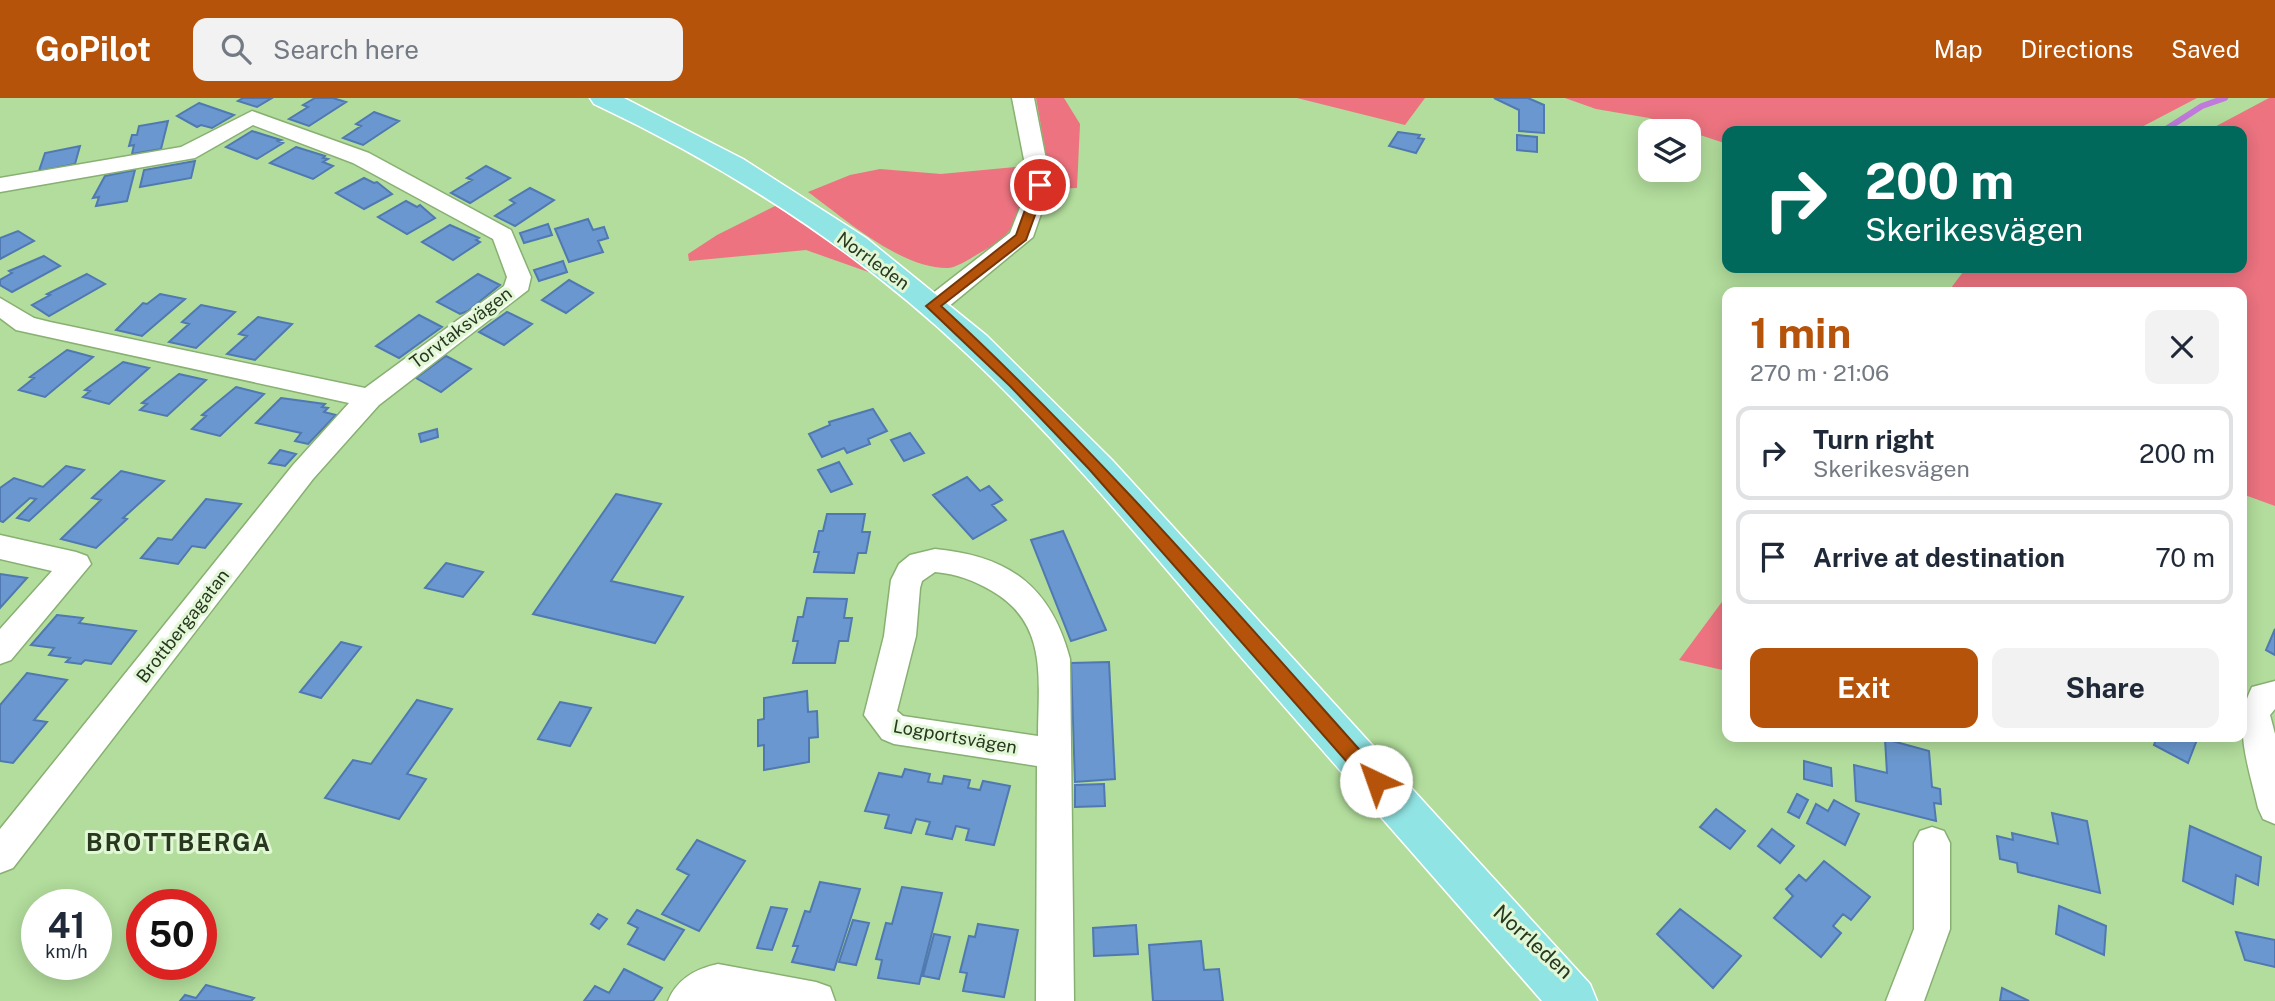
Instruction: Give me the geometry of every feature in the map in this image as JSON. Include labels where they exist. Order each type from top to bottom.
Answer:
[{"type":"main road","name":"Norrleden","points":[[603,98],[728,162],[865,252],[933,306],[1037,404],[1111,482],[1573,1001]]},
{"type":"main road","name":"Norrleden","points":[[1468,883],[1597,1001]]},
{"type":"street","points":[[933,306],[1021,237],[1040,185],[1023,98]]},
{"type":"street","name":"Torvtaksvägen","points":[[0,185],[187,153],[253,117],[360,158],[502,234],[520,277],[516,290],[369,398]]},
{"type":"street","points":[[0,306],[25,324],[50,331],[369,398]]},
{"type":"street","name":"Brottbergagatan","points":[[0,856],[303,472],[369,398]]},
{"type":"street","points":[[0,547],[76,564],[0,650]]},
{"type":"street","name":"Logportsvägen","points":[[1055,754],[894,729],[885,724],[880,715],[900,634],[904,593],[909,574],[919,563],[936,559],[989,575],[1013,587],[1031,604],[1045,624],[1054,659],[1055,754],[1055,1001]]},
{"type":"street","points":[[2275,695],[2263,697],[2254,715],[2275,808]]},
{"type":"street","points":[[1905,1001],[1932,929],[1932,843]]},
{"type":"street","points":[[687,1001],[705,985],[719,983],[816,1001]]},
{"type":"shaded area","points":[[1036,98],[1064,98],[1080,124],[1077,188],[1052,189]]},
{"type":"shaded area","points":[[1297,98],[1425,98],[1405,125]]},
{"type":"shaded area","points":[[1565,98],[2197,98],[2144,126],[1722,126],[1722,142],[1701,135],[1701,119],[1649,118],[1596,109]]},
{"type":"shaded area","points":[[2269,98],[2275,98],[2275,506],[2247,496],[2247,287],[1952,287],[1962,273],[2247,273],[2247,126],[2216,126]]},
{"type":"shaded area","points":[[1026,166],[1025,192],[1019,215],[1013,225],[997,243],[956,266],[947,268],[929,266],[892,251],[808,192],[850,175],[880,169],[941,174]]},
{"type":"shaded area","points":[[777,205],[874,274],[806,250],[689,261],[688,254],[717,235]]},
{"type":"shaded area","points":[[1722,602],[1722,670],[1679,660]]},
{"type":"building","points":[[243,98],[272,98],[257,107],[238,101]]},
{"type":"building","points":[[315,98],[333,98],[346,102],[309,126],[289,119],[308,107],[303,105]]},
{"type":"building","points":[[1494,98],[1528,98],[1544,105],[1544,133],[1519,131],[1519,110]]},
{"type":"building","points":[[199,103],[234,115],[212,128],[201,125],[197,127],[177,116]]},
{"type":"building","points":[[374,112],[399,121],[363,145],[343,138],[361,126],[356,124]]},
{"type":"building","points":[[168,121],[161,149],[132,154],[134,145],[129,146],[132,135],[137,135],[139,126]]},
{"type":"building","points":[[252,131],[283,143],[257,159],[226,147]]},
{"type":"building","points":[[1398,132],[1420,135],[1418,138],[1424,139],[1416,153],[1389,146]]},
{"type":"building","points":[[1517,135],[1537,137],[1537,152],[1517,150]]},
{"type":"building","points":[[80,146],[75,164],[39,171],[45,153]]},
{"type":"building","points":[[296,147],[325,156],[323,158],[328,159],[323,162],[333,166],[313,179],[270,163]]},
{"type":"building","points":[[195,161],[191,178],[140,187],[144,170]]},
{"type":"building","points":[[486,166],[510,178],[470,203],[451,193],[472,180],[467,178]]},
{"type":"building","points":[[135,170],[127,201],[96,206],[99,197],[93,198],[105,176]]},
{"type":"building","points":[[364,178],[377,182],[392,194],[364,209],[336,193]]},
{"type":"building","points":[[530,188],[554,200],[515,226],[495,216],[515,203],[510,200]]},
{"type":"building","points":[[406,201],[417,207],[420,205],[435,218],[407,234],[378,217]]},
{"type":"building","points":[[588,219],[593,230],[604,227],[608,238],[598,241],[603,252],[569,262],[555,229]]},
{"type":"building","points":[[548,224],[552,235],[524,243],[520,233]]},
{"type":"building","points":[[450,225],[479,238],[476,240],[480,242],[453,260],[422,242]]},
{"type":"building","points":[[18,231],[34,241],[0,259],[0,238]]},
{"type":"building","points":[[44,256],[60,266],[12,292],[0,285],[0,280],[12,273],[9,271]]},
{"type":"building","points":[[563,261],[567,272],[539,281],[534,270]]},
{"type":"building","points":[[87,274],[105,284],[49,316],[32,305],[50,295],[47,294]]},
{"type":"building","points":[[478,274],[500,285],[468,311],[460,314],[437,302]]},
{"type":"building","points":[[569,280],[593,293],[566,313],[542,300]]},
{"type":"building","points":[[160,294],[185,299],[142,336],[116,330],[143,303],[147,304]]},
{"type":"building","points":[[201,305],[235,312],[196,348],[169,342],[189,324],[182,322]]},
{"type":"building","points":[[507,312],[532,324],[504,345],[479,332]]},
{"type":"building","points":[[419,315],[442,327],[399,358],[376,346]]},
{"type":"building","points":[[258,317],[292,324],[255,360],[227,354],[247,336],[239,334]]},
{"type":"building","points":[[67,350],[93,357],[45,397],[19,390],[34,378],[30,377]]},
{"type":"building","points":[[446,356],[471,369],[441,392],[416,378]]},
{"type":"building","points":[[123,362],[149,368],[109,404],[83,397],[90,391],[85,390]]},
{"type":"building","points":[[179,374],[206,380],[167,416],[140,410],[147,404],[142,403]]},
{"type":"building","points":[[236,387],[264,394],[220,436],[192,429],[206,416],[202,415]]},
{"type":"building","points":[[281,398],[325,404],[322,407],[328,408],[324,412],[336,415],[308,444],[295,441],[301,433],[256,423]]},
{"type":"building","points":[[873,409],[887,431],[868,439],[870,444],[847,453],[844,448],[822,457],[809,434],[830,425],[829,422]]},
{"type":"building","points":[[437,429],[438,437],[421,442],[419,434]]},
{"type":"building","points":[[910,433],[924,453],[904,461],[891,440]]},
{"type":"building","points":[[280,450],[296,454],[285,466],[269,463]]},
{"type":"building","points":[[839,462],[852,484],[831,492],[818,470]]},
{"type":"building","points":[[66,466],[84,470],[29,521],[17,518],[36,499],[30,498],[3,522],[0,521],[0,488],[14,478],[43,487]]},
{"type":"building","points":[[121,471],[164,481],[123,518],[127,519],[96,548],[61,539],[101,500],[92,498]]},
{"type":"building","points":[[967,477],[980,491],[989,486],[1002,500],[992,505],[1006,520],[973,539],[933,495]]},
{"type":"building","points":[[616,494],[661,504],[611,581],[683,597],[655,643],[533,614]]},
{"type":"building","points":[[206,499],[241,504],[205,548],[192,546],[178,564],[141,558],[158,538],[172,540]]},
{"type":"building","points":[[827,514],[865,514],[862,532],[870,532],[866,553],[858,553],[854,573],[814,572],[819,552],[814,552]]},
{"type":"building","points":[[1063,531],[1106,630],[1071,641],[1031,540]]},
{"type":"building","points":[[446,563],[483,572],[463,597],[425,588]]},
{"type":"building","points":[[0,574],[27,578],[0,608]]},
{"type":"building","points":[[807,598],[847,599],[844,618],[852,618],[848,641],[839,641],[835,663],[793,663],[798,641],[793,641],[798,617],[803,617]]},
{"type":"building","points":[[57,615],[83,618],[79,623],[136,631],[111,664],[85,660],[81,664],[66,662],[70,658],[49,655],[54,648],[31,645]]},
{"type":"building","points":[[2275,629],[2275,655],[2266,650]]},
{"type":"building","points":[[341,642],[361,647],[321,698],[300,692]]},
{"type":"building","points":[[1109,662],[1115,779],[1075,782],[1071,663]]},
{"type":"building","points":[[27,673],[67,680],[34,720],[47,722],[13,763],[0,761],[0,705]]},
{"type":"building","points":[[807,691],[808,712],[817,711],[818,737],[809,738],[809,762],[764,770],[764,745],[758,746],[758,720],[764,719],[764,698]]},
{"type":"building","points":[[417,700],[452,709],[407,774],[426,779],[399,819],[325,798],[353,760],[371,764]]},
{"type":"building","points":[[560,702],[591,708],[570,746],[538,739]]},
{"type":"building","points":[[1885,742],[1896,742],[1929,751],[1932,787],[1940,789],[1941,804],[1934,803],[1936,821],[1856,801],[1854,765],[1887,773]]},
{"type":"building","points":[[2155,742],[2196,742],[2188,763],[2154,745]]},
{"type":"building","points":[[1804,761],[1831,768],[1832,786],[1804,779]]},
{"type":"building","points":[[905,769],[930,774],[928,782],[942,784],[944,776],[970,780],[968,788],[980,790],[983,781],[1010,786],[994,845],[966,840],[969,829],[956,826],[952,839],[926,834],[930,822],[916,819],[911,833],[885,828],[889,815],[865,811],[879,773],[902,777]]},
{"type":"building","points":[[1104,784],[1105,806],[1075,807],[1075,785]]},
{"type":"building","points":[[1797,794],[1808,800],[1799,818],[1788,812]]},
{"type":"building","points":[[1834,800],[1859,814],[1845,845],[1807,823],[1816,804],[1828,811]]},
{"type":"building","points":[[1716,809],[1745,831],[1730,849],[1700,827]]},
{"type":"building","points":[[2052,813],[2087,821],[2100,893],[2018,872],[2017,863],[2000,859],[1997,836],[2013,840],[2012,833],[2058,844]]},
{"type":"building","points":[[2190,826],[2261,857],[2258,885],[2236,875],[2233,904],[2183,881]]},
{"type":"building","points":[[1772,829],[1794,846],[1780,863],[1758,846]]},
{"type":"building","points":[[697,840],[745,861],[699,931],[662,914],[689,875],[677,869]]},
{"type":"building","points":[[1824,861],[1870,897],[1851,920],[1843,914],[1833,926],[1841,933],[1821,957],[1774,918],[1793,896],[1786,889],[1799,875],[1806,881]]},
{"type":"building","points":[[820,882],[860,889],[834,970],[792,962],[798,946],[793,946],[805,911],[810,912]]},
{"type":"building","points":[[902,887],[942,893],[919,984],[878,978],[882,960],[876,959],[886,923],[892,924]]},
{"type":"building","points":[[2059,906],[2106,926],[2104,955],[2056,934]]},
{"type":"building","points":[[771,907],[787,909],[772,950],[757,948]]},
{"type":"building","points":[[1680,909],[1741,956],[1713,988],[1657,934]]},
{"type":"building","points":[[637,910],[684,930],[664,960],[628,944],[638,928],[628,923]]},
{"type":"building","points":[[598,914],[607,919],[599,929],[591,924]]},
{"type":"building","points":[[853,920],[869,923],[856,965],[839,962]]},
{"type":"building","points":[[978,924],[1018,930],[1004,997],[963,991],[967,973],[960,972],[969,936],[975,937]]},
{"type":"building","points":[[1136,925],[1138,954],[1094,956],[1093,928]]},
{"type":"building","points":[[2236,932],[2275,940],[2275,967],[2245,960]]},
{"type":"building","points":[[934,934],[950,937],[939,979],[923,976]]},
{"type":"building","points":[[1201,941],[1204,970],[1219,969],[1223,1001],[1153,1001],[1149,945]]},
{"type":"building","points":[[624,969],[662,988],[653,1001],[584,1001],[595,986],[609,993]]},
{"type":"building","points":[[206,985],[254,998],[251,1001],[180,1001],[185,995],[196,998]]},
{"type":"building","points":[[2002,988],[2029,1001],[2000,1001]]},
{"type":"waterway","points":[[2171,126],[2202,106],[2225,98]]},
{"type":"district","name":"BROTTBERGA","points":[[179,843]]},
{"type":"route","points":[[1040,185],[1037,201],[1021,237],[933,306],[999,366],[1095,465],[1376,781]]}]
